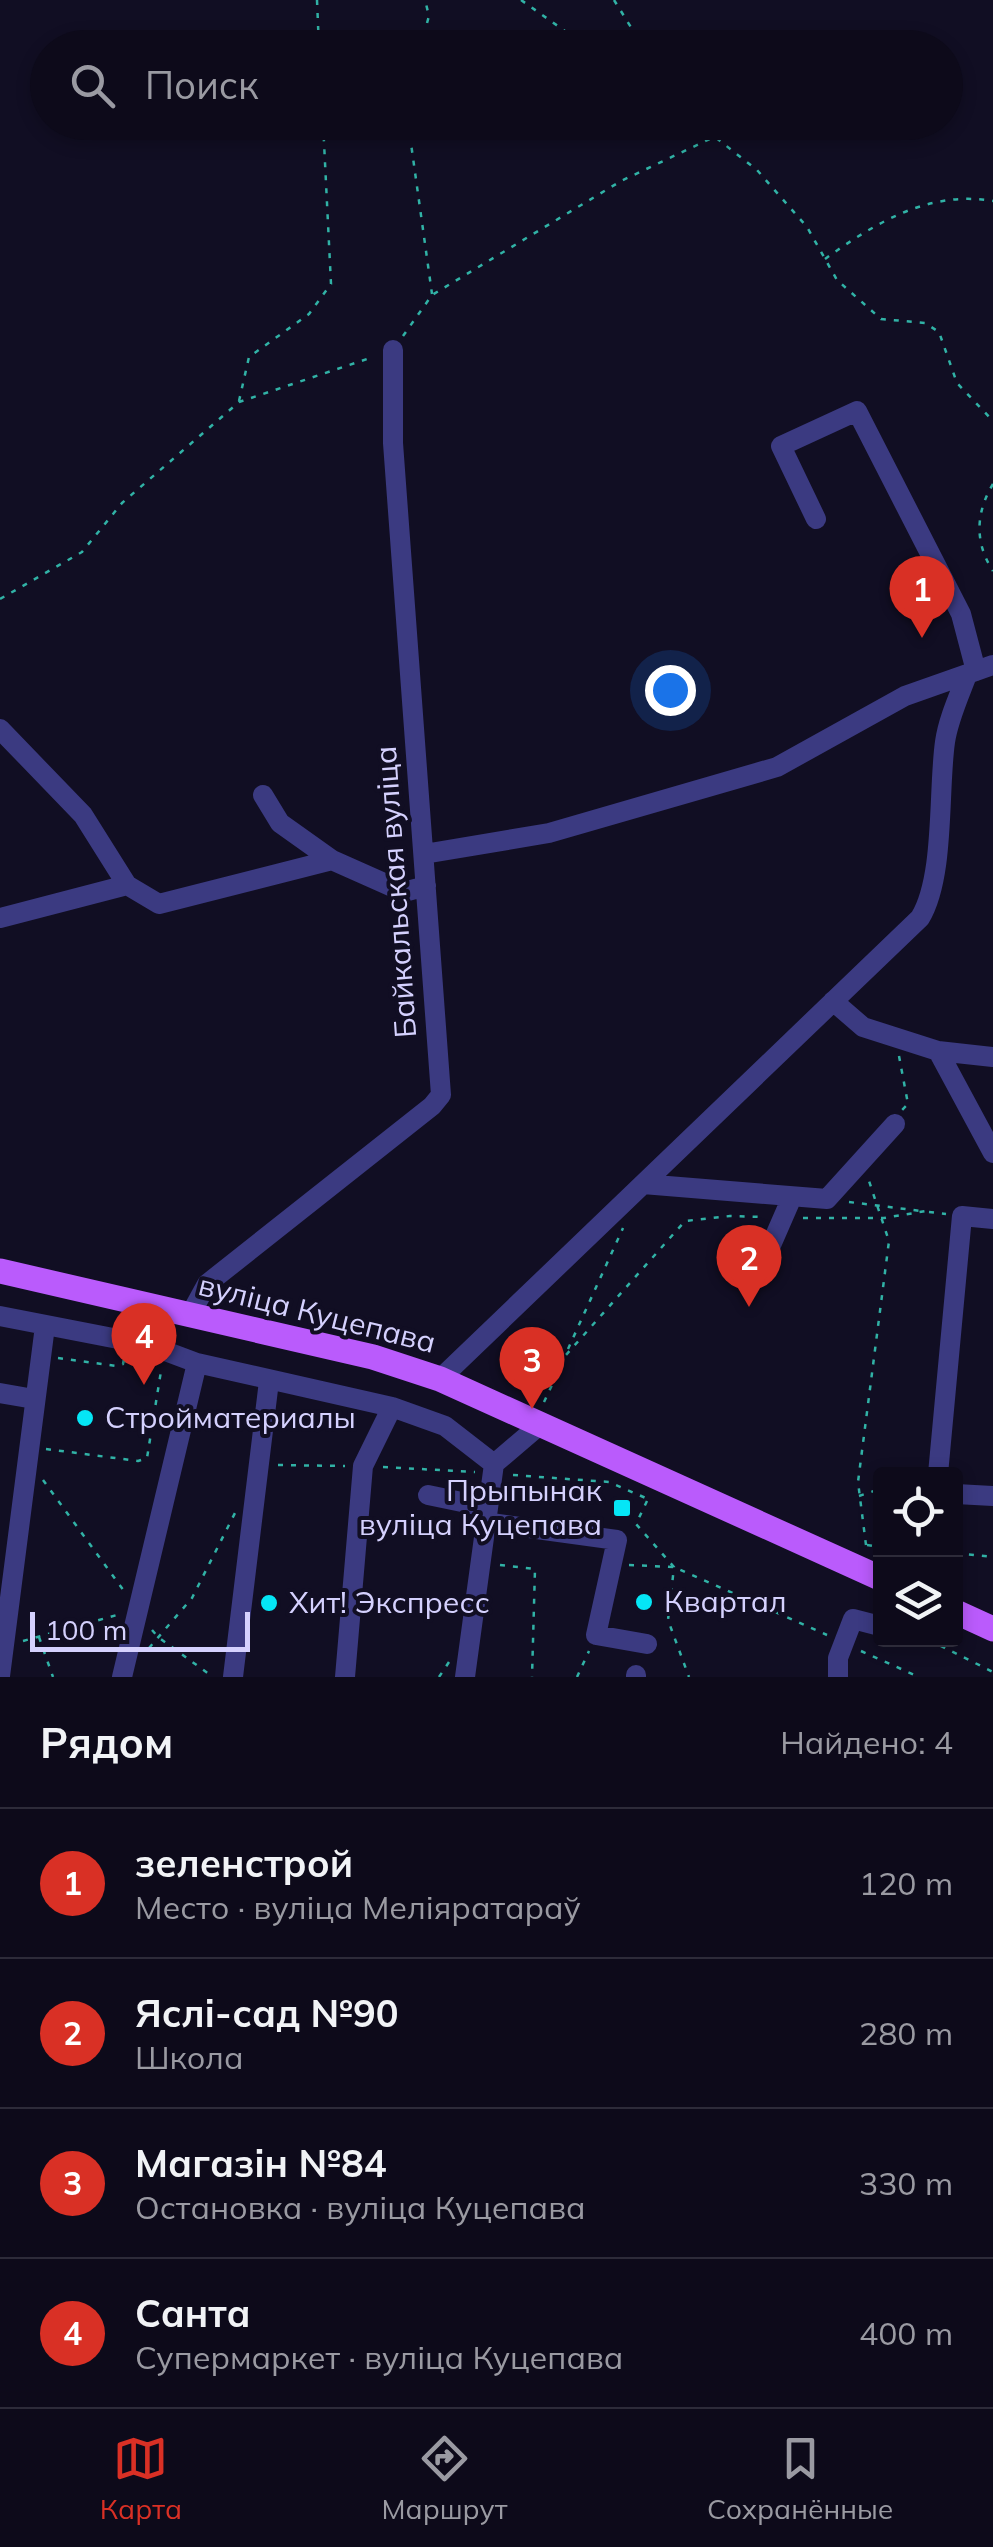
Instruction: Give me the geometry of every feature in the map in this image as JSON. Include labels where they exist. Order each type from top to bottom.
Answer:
[{"type":"main road","name":"вуліца Куцепава","points":[[0,1271],[373,1358],[440,1379],[538,1423],[653,1488],[873,1575]]},
{"type":"main road","points":[[963,1615],[993,1629]]},
{"type":"street","name":"Байкальская вуліца","points":[[190,1315],[208,1284],[441,1095],[393,444],[393,350]]},
{"type":"street","points":[[440,1379],[920,918],[930,902],[945,737],[979,670],[961,614],[858,411],[781,446],[816,519]]},
{"type":"street","points":[[424,854],[549,833],[777,767],[905,696],[979,670]]},
{"type":"street","points":[[0,728],[83,815],[127,885],[159,904],[332,860]]},
{"type":"street","points":[[263,795],[280,822],[332,860],[404,892],[426,886]]},
{"type":"street","points":[[0,918],[127,885]]},
{"type":"street","points":[[833,1001],[863,1027],[938,1051],[993,1057]]},
{"type":"street","points":[[938,1051],[993,1153]]},
{"type":"street","points":[[644,1184],[828,1199],[895,1124]]},
{"type":"street","points":[[768,1252],[792,1197]]},
{"type":"street","points":[[939,1467],[962,1216],[993,1219]]},
{"type":"street","points":[[149,1346],[157,1307]]},
{"type":"street","points":[[0,1316],[125,1351],[149,1346],[197,1363],[392,1407],[445,1426],[493,1468]]},
{"type":"street","points":[[0,1676],[34,1454],[34,1399],[45,1326]]},
{"type":"street","points":[[122,1677],[197,1363]]},
{"type":"street","points":[[233,1677],[269,1381]]},
{"type":"street","points":[[0,1394],[34,1399]]},
{"type":"street","points":[[345,1677],[364,1466],[392,1407]]},
{"type":"street","points":[[465,1677],[493,1468],[538,1423]]},
{"type":"street","points":[[963,1494],[993,1496]]},
{"type":"street","points":[[428,1495],[485,1514],[616,1540],[596,1636],[648,1644]]},
{"type":"street","points":[[838,1677],[838,1658],[853,1619],[873,1624]]},
{"type":"path","points":[[317,0],[318,30]]},
{"type":"path","points":[[425,0],[429,16],[425,30]]},
{"type":"path","points":[[522,0],[563,30]]},
{"type":"path","points":[[614,0],[633,30]]},
{"type":"path","points":[[239,402],[248,357],[309,314],[330,284],[324,140]]},
{"type":"path","points":[[410,140],[432,296]]},
{"type":"path","points":[[0,599],[82,552],[122,502],[239,402],[393,350],[432,296],[621,181],[708,140]]},
{"type":"path","points":[[718,140],[757,170],[807,227],[837,280],[881,320],[925,324],[939,332],[958,384],[993,422]]},
{"type":"path","points":[[825,259],[892,216],[938,201],[993,201]]},
{"type":"path","points":[[993,484],[980,505],[979,537],[993,571]]},
{"type":"path","points":[[895,1037],[908,1104],[895,1124]]},
{"type":"path","points":[[862,1161],[889,1240],[858,1482],[866,1545]]},
{"type":"path","points":[[828,1199],[962,1216]]},
{"type":"path","points":[[566,1354],[685,1221],[730,1216],[884,1218],[926,1211]]},
{"type":"path","points":[[538,1423],[628,1218]]},
{"type":"path","points":[[34,1454],[138,1461],[147,1458],[162,1368],[125,1351],[116,1366],[49,1359]]},
{"type":"path","points":[[34,1454],[158,1638],[213,1677]]},
{"type":"path","points":[[258,1465],[493,1468],[653,1488],[636,1524],[674,1567],[668,1620],[689,1677]]},
{"type":"path","points":[[859,1496],[873,1491]]},
{"type":"path","points":[[146,1650],[192,1598],[234,1515]]},
{"type":"path","points":[[963,1554],[993,1557]]},
{"type":"path","points":[[479,1563],[535,1570],[532,1677]]},
{"type":"path","points":[[611,1565],[674,1567],[919,1677]]},
{"type":"path","points":[[4,1646],[138,1610]]},
{"type":"path","points":[[577,1677],[596,1636]]},
{"type":"path","points":[[38,1637],[53,1677]]},
{"type":"path","points":[[944,1647],[993,1672]]},
{"type":"place","name":"зеленстрой","points":[[922,638]]},
{"type":"place","name":"Яслі-сад №90","points":[[749,1307]]},
{"type":"place","name":"Санта","points":[[144,1385]]},
{"type":"place","name":"Магазін №84","points":[[532,1409]]},
{"type":"place","name":"Стройматериалы","points":[[85,1418]]},
{"type":"place","name":"Прыпынак вуліца Куцепава","points":[[622,1508]]},
{"type":"place","name":"Квартал","points":[[644,1602]]},
{"type":"place","name":"Хит! Экспресс","points":[[269,1603]]}]
